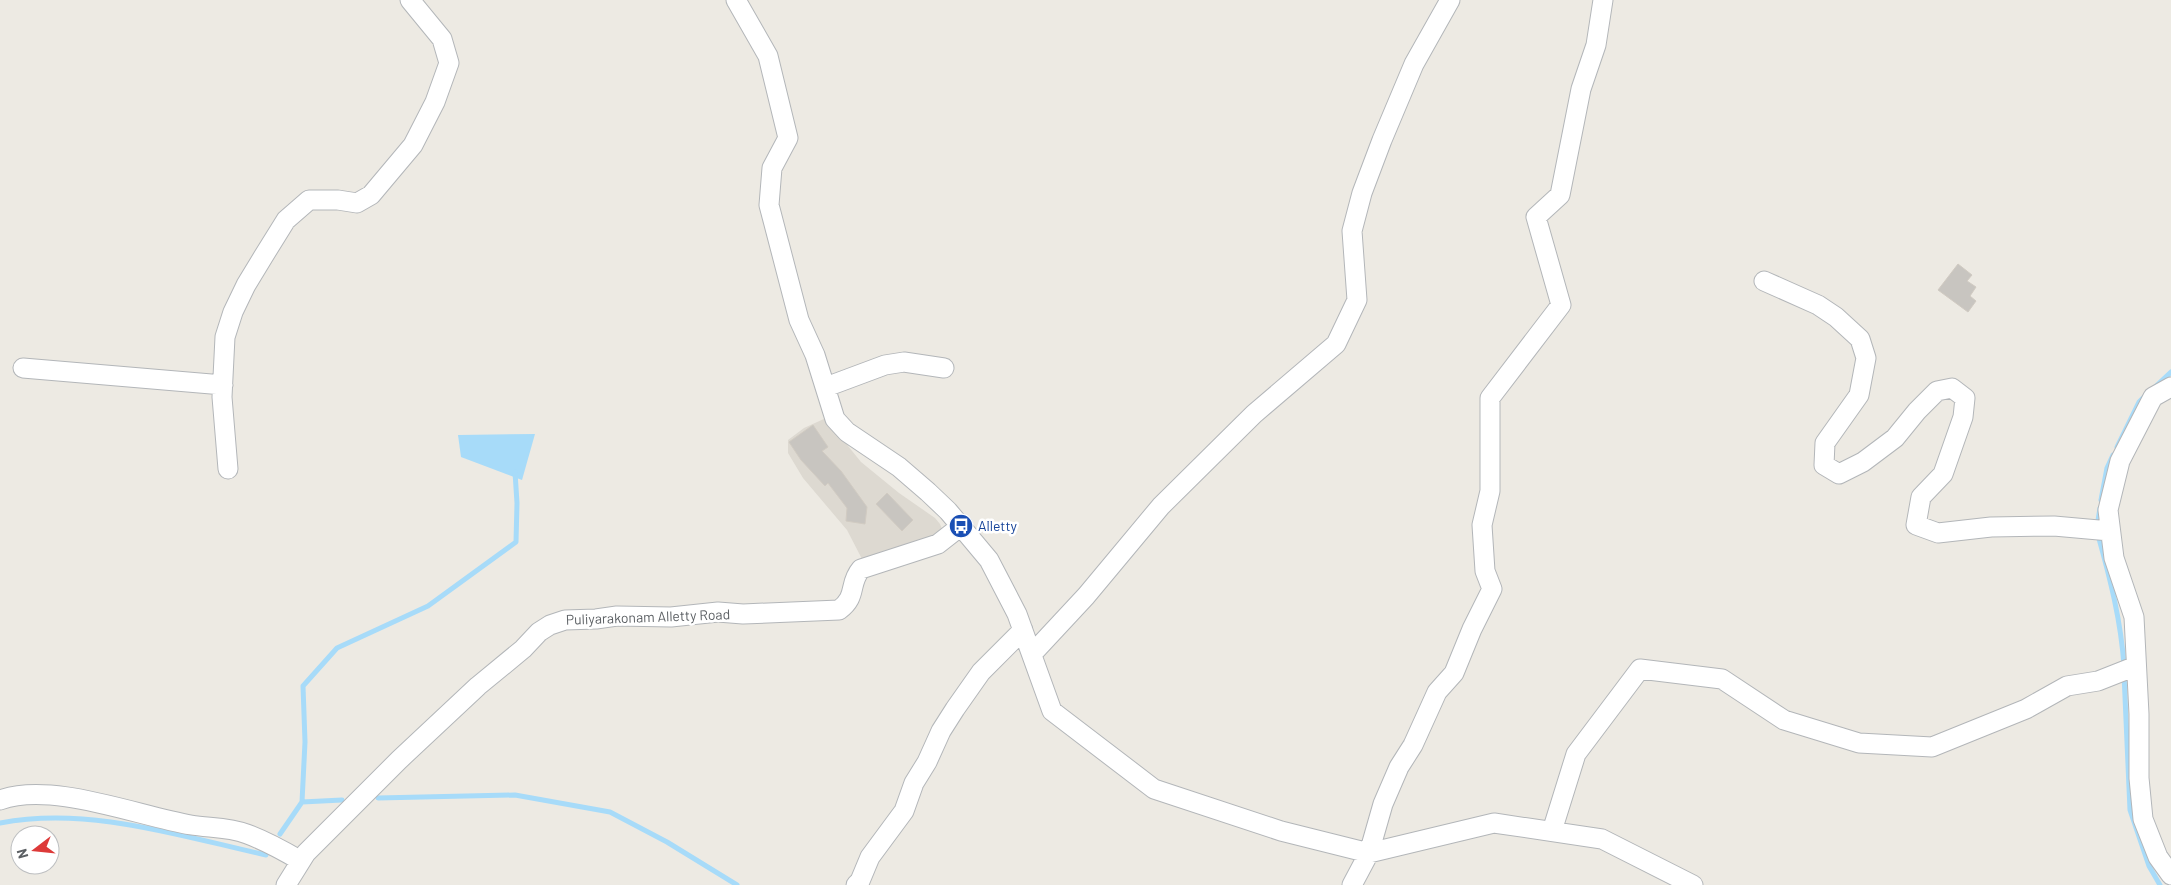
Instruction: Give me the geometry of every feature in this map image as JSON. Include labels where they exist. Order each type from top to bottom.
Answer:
[{"type":"street","points":[[228,469],[223,386],[225,337],[233,312],[246,285],[286,220],[309,200],[338,200],[357,203],[371,195],[413,145],[435,102],[449,62],[442,40],[410,0]]},
{"type":"street","points":[[736,0],[768,56],[788,138],[772,168],[769,205],[799,320],[826,386],[835,419],[847,432],[899,467],[928,492],[961,526],[989,560],[1009,596],[1052,712],[1154,789],[1281,831],[1369,853],[1494,823],[1602,839],[1693,885]]},
{"type":"street","points":[[1032,654],[1086,596],[1160,506],[1254,414],[1336,344],[1357,300],[1352,231],[1362,193],[1414,64],[1450,0]]},
{"type":"street","points":[[1352,885],[1369,853],[1383,804],[1399,768],[1413,745],[1437,692],[1454,673],[1472,629],[1492,589],[1485,571],[1482,525],[1490,491],[1490,398],[1561,305],[1536,217],[1560,195],[1581,89],[1596,45],[1603,0]]},
{"type":"street","points":[[1764,281],[1818,305],[1836,317],[1860,338],[1866,358],[1859,396],[1825,443],[1824,465],[1840,474],[1863,462],[1895,438],[1917,411],[1937,391],[1952,388],[1965,398],[1963,417],[1943,474],[1921,497],[1916,525],[1938,533],[1991,527],[2054,526],[2109,530]]},
{"type":"street","points":[[826,386],[885,364],[904,362],[944,368]]},
{"type":"street","points":[[23,368],[223,386]]},
{"type":"street","points":[[2171,387],[2153,396],[2120,461],[2108,510],[2114,558],[2134,618],[2142,819],[2158,858],[2171,875]]},
{"type":"street","name":"Puliyarakonam Alletty Road","points":[[286,885],[306,853],[414,744],[478,686],[523,649],[539,632],[550,625],[565,620],[617,616],[670,617],[718,612],[772,614],[839,610],[851,599],[856,577],[861,570],[870,565],[892,560],[938,544],[961,526]]},
{"type":"street","points":[[856,885],[870,857],[904,811],[914,784],[928,762],[941,731],[955,709],[981,672],[1023,630]]},
{"type":"street","points":[[1552,831],[1576,754],[1640,669],[1722,680],[1784,720],[1859,743],[1932,747],[2026,709],[2067,686],[2098,681],[2135,666]]},
{"type":"street","points":[[0,800],[14,796],[35,795],[88,800],[191,825],[216,827],[245,833],[301,861]]},
{"type":"shaded area","points":[[826,418],[842,435],[861,462],[899,493],[935,518],[944,534],[862,559],[847,530],[803,478],[788,453],[788,440],[804,428]]},
{"type":"water","points":[[535,434],[522,480],[461,457],[458,435]]},
{"type":"building","points":[[1958,264],[1972,275],[1967,281],[1976,287],[1970,296],[1976,301],[1968,312],[1938,290]]},
{"type":"building","points":[[813,425],[828,447],[822,451],[841,471],[867,507],[865,524],[846,521],[847,508],[828,483],[825,486],[801,460],[789,442]]},
{"type":"building","points":[[887,493],[913,520],[902,531],[876,504]]},
{"type":"waterway","points":[[2155,387],[2171,372]]},
{"type":"waterway","points":[[2117,447],[2139,402],[2145,396]]},
{"type":"waterway","points":[[2101,500],[2107,468],[2113,455]]},
{"type":"waterway","points":[[280,834],[302,802],[305,742],[303,686],[337,648],[428,606],[516,542],[517,503],[515,472]]},
{"type":"waterway","points":[[2097,527],[2100,508]]},
{"type":"waterway","points":[[2098,535],[2114,600],[2124,666]]},
{"type":"waterway","points":[[2124,674],[2130,810],[2149,866],[2160,885]]},
{"type":"waterway","points":[[378,798],[515,795],[610,812],[667,842],[737,885]]},
{"type":"waterway","points":[[302,802],[342,800]]},
{"type":"waterway","points":[[0,823],[33,819],[67,818],[101,821],[168,832],[266,855]]},
{"type":"place","name":"Alletty","points":[[961,526]]}]
